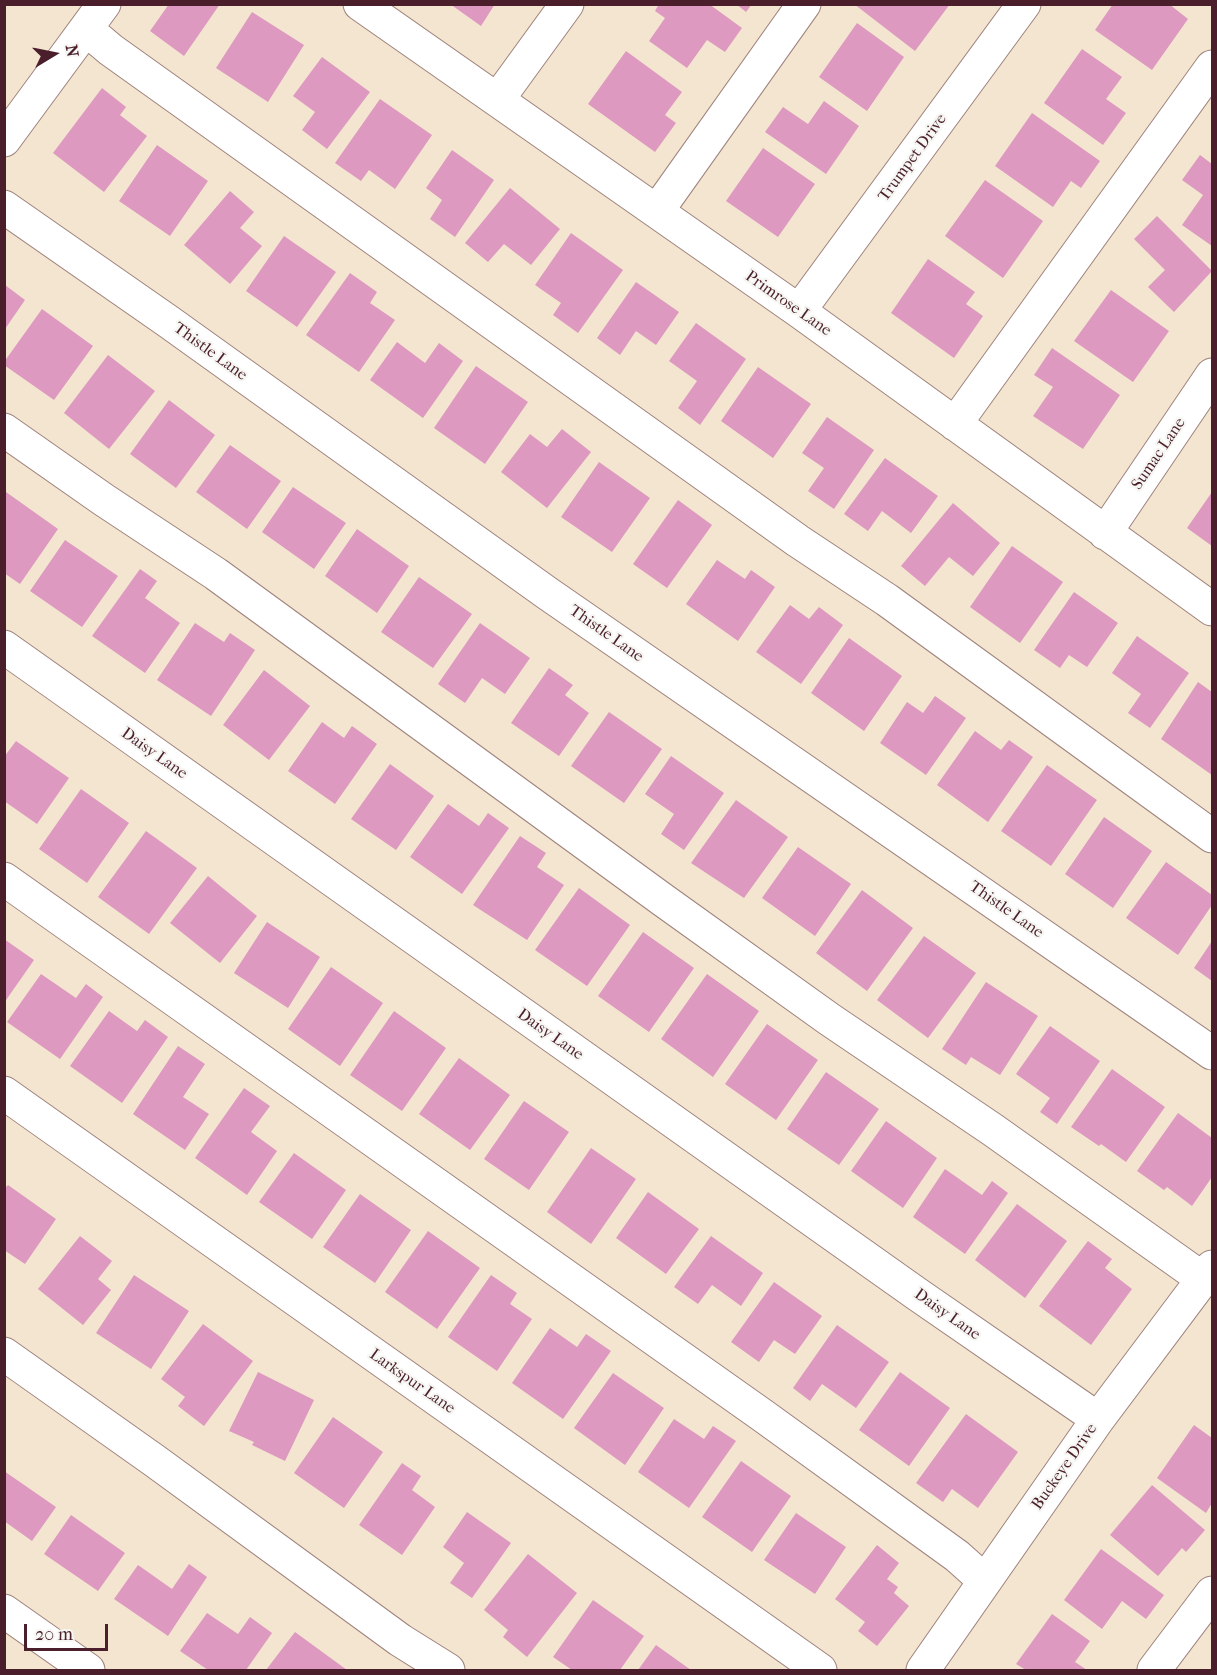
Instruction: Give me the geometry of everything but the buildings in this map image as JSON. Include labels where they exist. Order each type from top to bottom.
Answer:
[{"type":"street","name":"Primrose Lane","points":[[360,4],[800,311],[1212,609]]},
{"type":"street","points":[[498,99],[567,4]]},
{"type":"street","points":[[657,211],[804,4]]},
{"type":"street","name":"Trumpet Drive","points":[[800,311],[1024,4]]},
{"type":"street","points":[[4,140],[95,17],[111,50],[798,541],[887,600],[1212,836]]},
{"type":"street","points":[[955,424],[1212,67]]},
{"type":"street","name":"Thistle Lane","points":[[4,207],[179,329],[547,593],[1212,1053]]},
{"type":"street","name":"Sumac Lane","points":[[1105,532],[1212,375]]},
{"type":"street","points":[[4,430],[216,574],[663,900],[830,1018],[1208,1273]]},
{"type":"street","name":"Daisy Lane","points":[[4,647],[917,1294],[1098,1419]]},
{"type":"street","points":[[4,879],[762,1415],[957,1556],[985,1581]]},
{"type":"street","name":"Larkspur Lane","points":[[4,1093],[820,1671]]},
{"type":"street","name":"Buckeye Drive","points":[[922,1671],[1098,1419],[1208,1273]]},
{"type":"street","points":[[4,1354],[400,1640],[447,1671]]},
{"type":"street","points":[[1154,1671],[1212,1593]]},
{"type":"street","points":[[4,1611],[88,1671]]}]
